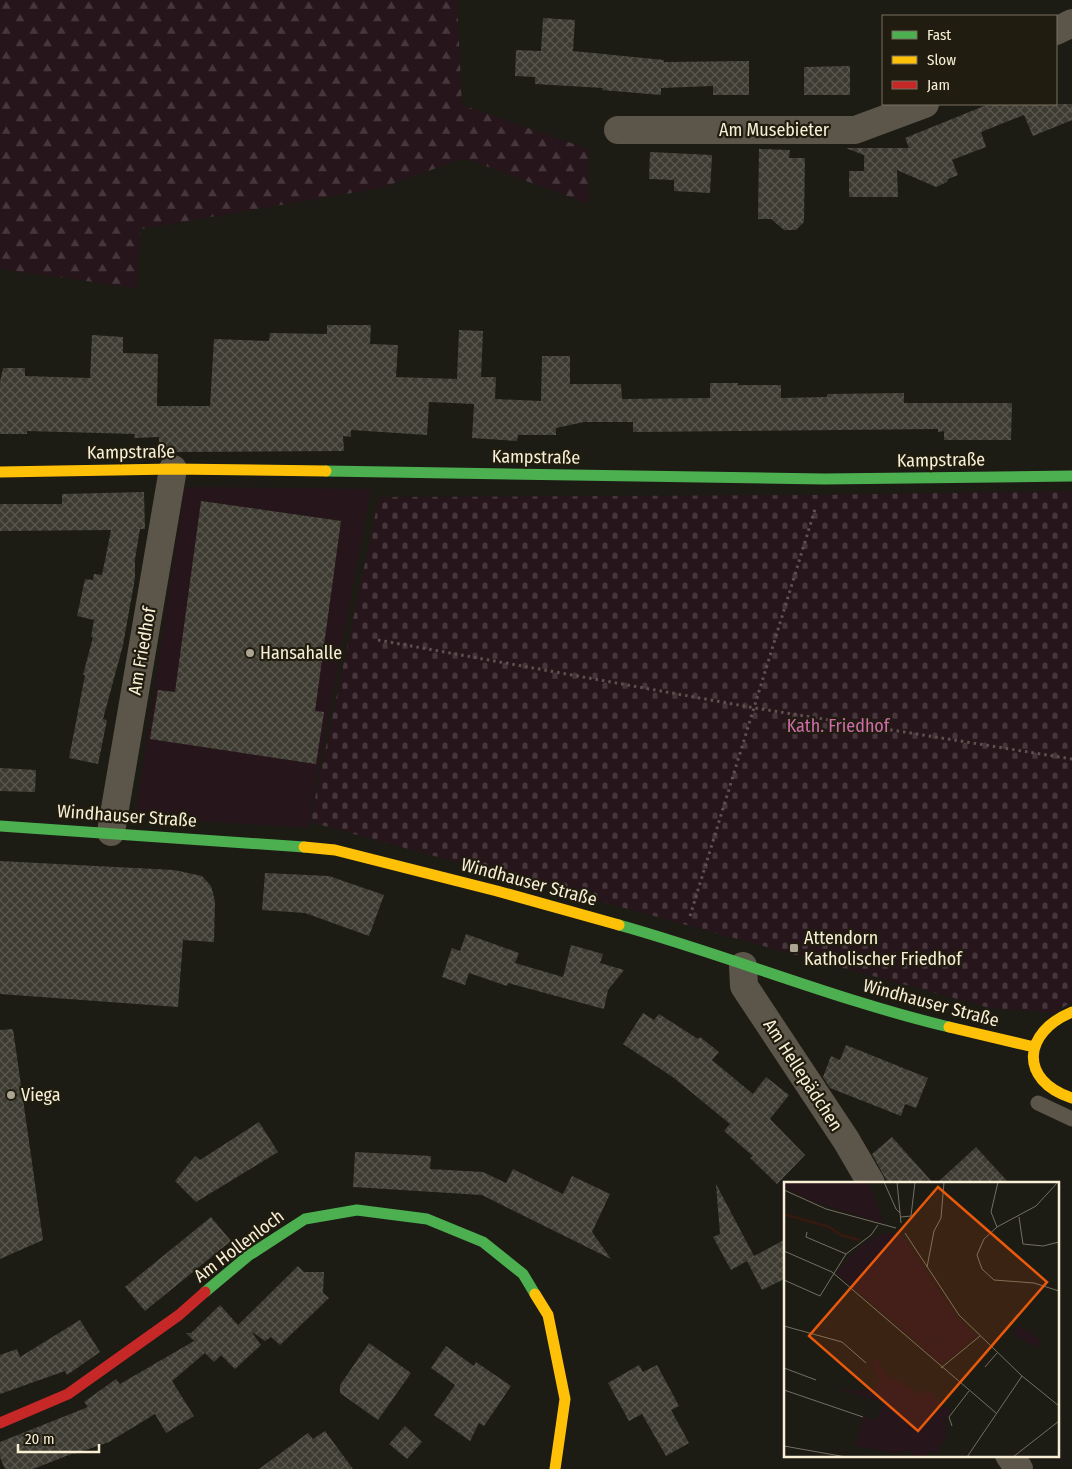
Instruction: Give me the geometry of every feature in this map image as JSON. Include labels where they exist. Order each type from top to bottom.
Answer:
[{"type":"street","points":[[1057,30],[1072,23]]},
{"type":"street","name":"Am Musebieter","points":[[618,130],[856,130],[923,105]]},
{"type":"street","name":"Kampstraße","points":[[0,472],[173,469],[824,479],[1072,476]]},
{"type":"street","name":"Am Friedhof","points":[[111,832],[173,469]]},
{"type":"street","name":"Windhauser Straße","points":[[0,826],[111,832],[335,850],[497,891],[686,944],[744,966],[909,1017],[1034,1048]]},
{"type":"street","name":"Am Hellepädchen","points":[[744,966],[744,986],[846,1140],[870,1182]]},
{"type":"street","points":[[1072,1012],[1060,1015],[1047,1023],[1039,1034],[1034,1048],[1034,1061],[1038,1074],[1046,1086],[1057,1094],[1072,1098]]},
{"type":"street","name":"Am Hollenloch","points":[[0,1423],[68,1394],[179,1315],[248,1256],[305,1219],[357,1210],[427,1219],[483,1242],[523,1274],[548,1314],[565,1399],[555,1469]]},
{"type":"street","points":[[1010,1456],[1019,1469]]},
{"type":"lane","points":[[1038,1103],[1072,1119]]},
{"type":"path","points":[[686,944],[688,925],[824,479]]},
{"type":"path","points":[[378,640],[755,708],[1072,759]]},
{"type":"green space","points":[[0,0],[457,0],[462,105],[588,149],[589,204],[464,158],[381,188],[140,229],[137,288],[0,269]]},
{"type":"green space","name":"Hansahalle","points":[[185,487],[371,489],[308,828],[135,817]]},
{"type":"green space","name":"Kath. Friedhof","points":[[1072,491],[1072,1002],[1054,1013],[990,1008],[310,822],[379,497],[819,495]]},
{"type":"building","points":[[543,18],[575,20],[573,51],[664,60],[664,62],[749,61],[749,95],[713,95],[713,86],[661,88],[661,95],[602,90],[603,88],[535,84],[535,77],[515,76],[516,50],[541,51]]},
{"type":"building","points":[[850,66],[850,95],[804,95],[804,67]]},
{"type":"building","points":[[1072,104],[1072,120],[1033,136],[1024,115],[981,132],[986,147],[952,160],[958,175],[936,187],[897,170],[898,197],[849,197],[849,171],[864,171],[864,156],[866,156],[846,148],[909,148],[905,138],[987,105]]},
{"type":"building","points":[[759,149],[790,150],[789,158],[805,158],[804,222],[796,230],[784,230],[771,219],[758,219]]},
{"type":"building","points":[[650,152],[712,155],[710,193],[674,191],[674,180],[649,179]]},
{"type":"building","points":[[327,325],[371,325],[370,344],[398,345],[396,377],[457,379],[459,330],[483,331],[481,377],[496,377],[495,399],[541,401],[542,356],[570,356],[570,384],[621,384],[622,399],[710,398],[710,383],[738,383],[738,385],[781,385],[781,398],[827,397],[827,394],[904,393],[904,403],[1012,403],[1011,440],[944,440],[944,431],[938,432],[938,429],[633,432],[633,422],[584,422],[556,428],[556,435],[518,435],[517,441],[472,438],[474,404],[429,402],[427,435],[351,430],[351,437],[343,436],[344,451],[159,452],[159,437],[134,438],[135,434],[27,431],[27,434],[0,434],[0,382],[3,368],[25,368],[25,376],[90,378],[92,335],[123,337],[123,353],[158,354],[157,406],[210,406],[214,339],[269,341],[270,333],[327,334]]},
{"type":"building","points":[[144,492],[145,529],[140,529],[135,559],[135,578],[123,645],[103,719],[107,720],[98,764],[69,758],[85,675],[83,675],[93,637],[91,637],[94,620],[77,616],[85,579],[93,580],[94,574],[102,575],[111,530],[0,531],[0,504],[62,504],[62,494]]},
{"type":"building","points":[[201,501],[341,521],[315,711],[324,712],[316,764],[150,739],[158,690],[175,692]]},
{"type":"building","points":[[0,768],[36,770],[35,792],[0,791]]},
{"type":"building","points":[[0,861],[174,870],[202,876],[211,886],[215,901],[214,942],[183,940],[178,1007],[0,994]]},
{"type":"building","points":[[265,873],[329,876],[384,895],[369,936],[305,913],[262,910]]},
{"type":"building","points":[[466,934],[519,953],[515,963],[563,977],[571,945],[603,954],[600,963],[624,970],[608,990],[604,1009],[508,983],[507,986],[469,973],[465,985],[442,977],[452,948],[460,951]]},
{"type":"building","points":[[643,1013],[654,1020],[659,1014],[698,1039],[700,1037],[719,1052],[712,1060],[753,1094],[766,1077],[789,1095],[770,1119],[805,1155],[777,1184],[750,1158],[753,1156],[724,1131],[730,1124],[674,1078],[623,1044]]},
{"type":"building","name":"Viega","points":[[13,1029],[43,1240],[0,1259],[0,1030]]},
{"type":"building","points":[[846,1045],[928,1078],[916,1108],[905,1104],[901,1116],[830,1088],[823,1077],[831,1056],[840,1060]]},
{"type":"building","points":[[259,1122],[278,1152],[196,1202],[175,1181],[195,1156],[200,1160]]},
{"type":"building","points":[[892,1137],[932,1182],[887,1182],[872,1154]]},
{"type":"building","points":[[976,1147],[1008,1182],[938,1182]]},
{"type":"building","points":[[355,1152],[431,1156],[430,1169],[483,1172],[506,1183],[513,1169],[563,1194],[572,1176],[610,1194],[592,1232],[611,1259],[482,1195],[353,1187]]},
{"type":"building","points":[[716,1184],[754,1256],[784,1240],[784,1279],[762,1290],[747,1261],[731,1270],[713,1237],[720,1234]]},
{"type":"building","points":[[211,1217],[231,1241],[145,1311],[125,1287]]},
{"type":"building","points":[[298,1266],[304,1272],[324,1272],[323,1293],[329,1298],[280,1345],[271,1337],[265,1341],[251,1331],[261,1345],[235,1369],[221,1355],[214,1362],[205,1353],[172,1381],[194,1416],[166,1433],[155,1414],[109,1442],[33,1469],[5,1469],[0,1457],[0,1442],[88,1407],[84,1402],[116,1379],[120,1384],[194,1341],[186,1333],[191,1333],[220,1305],[238,1325]]},
{"type":"building","points":[[80,1320],[100,1352],[67,1375],[65,1371],[0,1394],[0,1355],[17,1349],[20,1357]]},
{"type":"building","points":[[369,1343],[411,1373],[378,1420],[340,1393],[340,1385]]},
{"type":"building","points":[[446,1346],[474,1366],[476,1362],[511,1386],[484,1426],[479,1423],[470,1441],[434,1415],[455,1385],[431,1368]]},
{"type":"building","points":[[639,1365],[643,1372],[657,1365],[679,1406],[671,1410],[689,1443],[666,1456],[642,1414],[629,1421],[608,1383]]},
{"type":"building","points":[[405,1426],[422,1442],[407,1459],[389,1444]]},
{"type":"building","points":[[325,1431],[353,1469],[259,1469],[308,1433],[313,1439]]},
{"type":"traffic: fast","points":[[326,471],[824,479],[1072,476]]},
{"type":"traffic: fast","points":[[0,826],[304,847]]},
{"type":"traffic: fast","points":[[619,925],[865,1004],[949,1027]]},
{"type":"traffic: fast","points":[[205,1292],[248,1256],[305,1219],[357,1210],[427,1219],[483,1242],[523,1274],[535,1294]]},
{"type":"traffic: slow","points":[[0,472],[173,469],[326,471]]},
{"type":"traffic: slow","points":[[304,847],[335,850],[497,891],[619,925]]},
{"type":"traffic: slow","points":[[1072,1012],[1056,1021],[1044,1031],[1036,1043],[1033,1056],[1035,1068],[1042,1080],[1054,1090],[1072,1098]]},
{"type":"traffic: slow","points":[[949,1027],[1034,1047]]},
{"type":"traffic: slow","points":[[535,1294],[548,1315],[565,1399],[555,1469]]},
{"type":"traffic: jam","points":[[0,1423],[68,1394],[179,1315],[205,1292]]},
{"type":"place","name":"Hansahalle","points":[[250,653]]},
{"type":"place","name":"Attendorn Katholischer Friedhof","points":[[794,948]]},
{"type":"place","name":"Viega","points":[[11,1095]]}]
